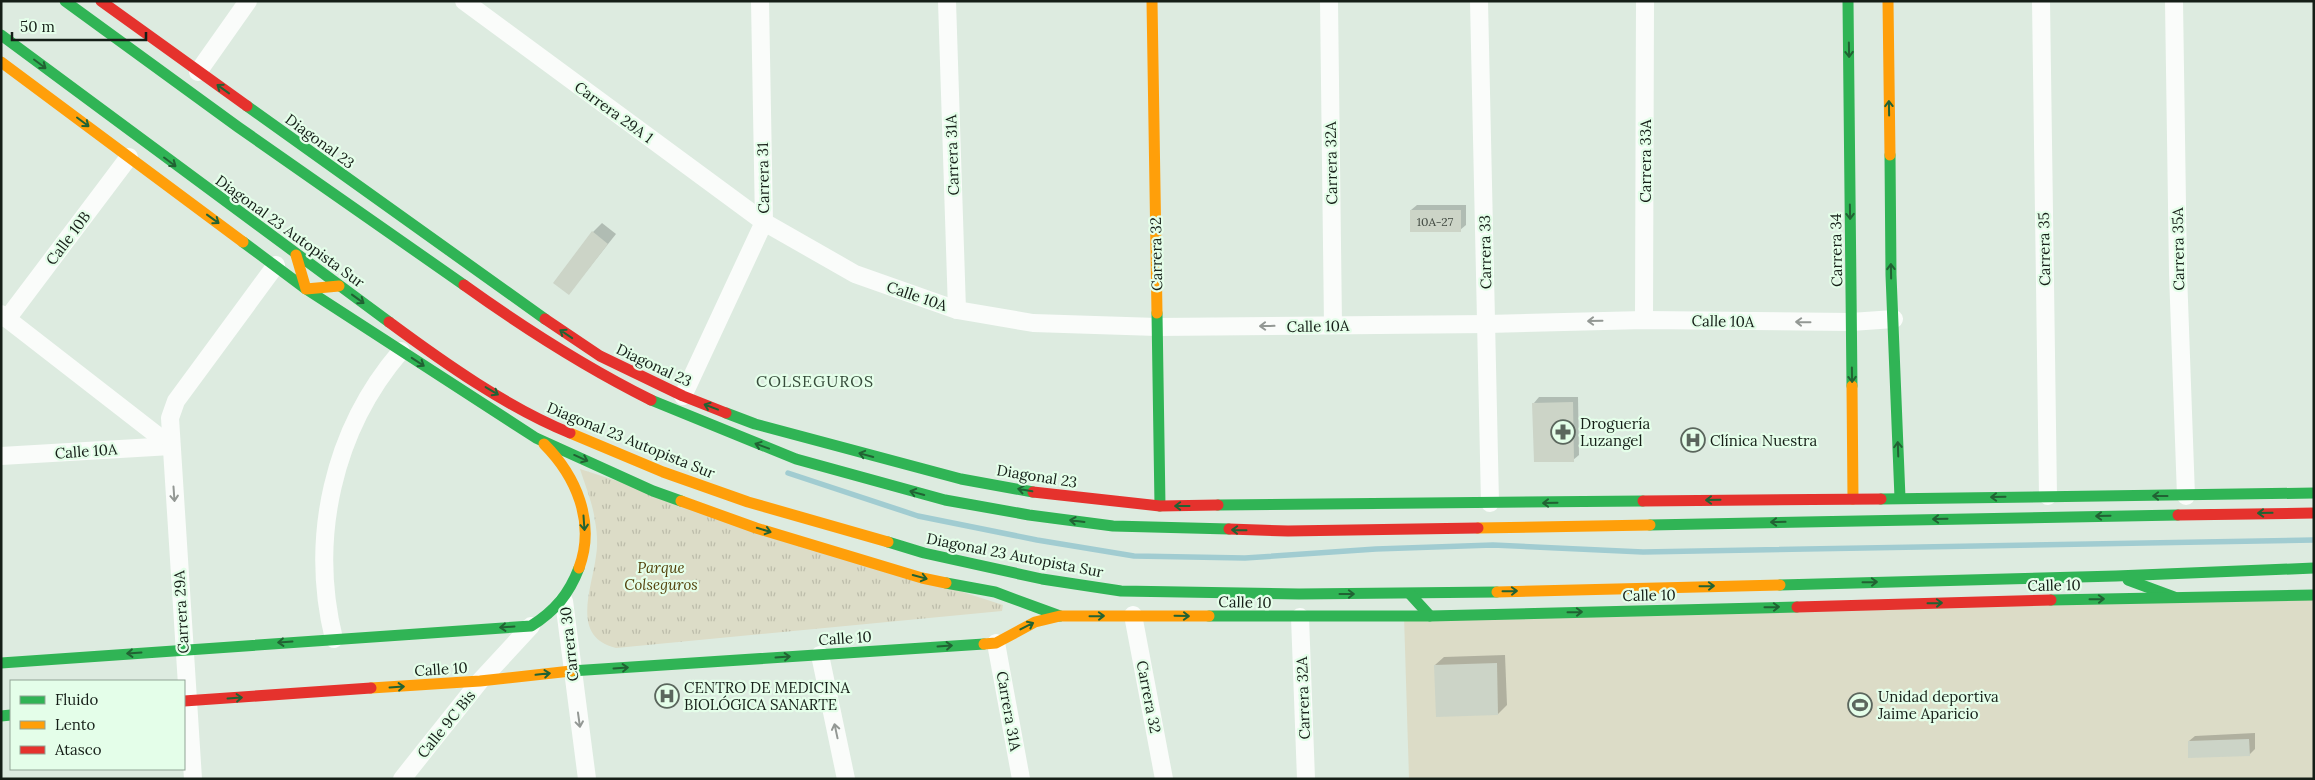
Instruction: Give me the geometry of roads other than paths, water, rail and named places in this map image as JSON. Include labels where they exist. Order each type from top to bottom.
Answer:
[{"type":"street","points":[[65,1],[238,127],[523,327],[599,374],[667,408],[796,459],[946,500],[1029,515],[1112,526],[1288,531],[2314,513]]},
{"type":"street","name":"Diagonal 23","points":[[100,1],[531,310],[600,356],[683,396],[755,424],[961,479],[1056,496],[1160,506],[1490,503]]},
{"type":"street","points":[[198,72],[248,1]]},
{"type":"street","name":"Carrera 29A 1","points":[[464,1],[764,222]]},
{"type":"street","name":"Carrera 31","points":[[683,396],[764,222],[760,1]]},
{"type":"street","name":"Carrera 31A","points":[[947,1],[957,310]]},
{"type":"street","name":"Carrera 32","points":[[1152,1],[1160,506]]},
{"type":"street","name":"Carrera 32A","points":[[1329,1],[1333,326]]},
{"type":"street","name":"Carrera 33","points":[[1479,1],[1490,503]]},
{"type":"street","name":"Carrera 33A","points":[[1644,320],[1645,1]]},
{"type":"street","name":"Carrera 34","points":[[1848,1],[1853,499]]},
{"type":"street","points":[[1888,1],[1891,275],[1900,498]]},
{"type":"street","name":"Carrera 35","points":[[2041,1],[2048,496]]},
{"type":"street","name":"Carrera 35A","points":[[2174,1],[2178,273],[2186,496]]},
{"type":"street","name":"Diagonal 23 Autopista Sur","points":[[1,35],[296,256],[438,358],[545,423],[663,472],[748,502],[924,553],[1042,579],[1121,591],[1299,594]]},
{"type":"street","points":[[1,62],[306,289],[536,438],[653,491],[742,523],[922,578],[995,592],[1060,616]]},
{"type":"street","name":"Calle 10B","points":[[4,317],[129,157]]},
{"type":"street","name":"Calle 10A","points":[[764,222],[855,274],[957,310],[1033,323],[1157,327],[1486,324],[1644,320],[1851,322],[1894,320]]},
{"type":"street","points":[[296,256],[306,289]]},
{"type":"street","name":"Carrera 29A","points":[[184,680],[170,418],[176,401],[276,265]]},
{"type":"street","points":[[306,289],[338,286]]},
{"type":"street","points":[[4,317],[171,446]]},
{"type":"street","points":[[334,639],[324,579],[324,532],[332,486],[346,442],[366,400],[401,351]]},
{"type":"street","name":"Carrera 30","points":[[536,438],[558,458],[574,483],[582,509],[585,543],[581,564],[574,583],[564,600],[587,779]]},
{"type":"street","name":"Calle 10A","points":[[1,456],[171,446]]},
{"type":"street","points":[[1490,503],[2314,493]]},
{"type":"street","points":[[742,523],[748,502]]},
{"type":"street","name":"Calle 10","points":[[1299,594],[1454,593],[2116,576],[2314,568]]},
{"type":"street","points":[[2116,576],[2174,596]]},
{"type":"street","points":[[1410,594],[1433,616],[1454,593]]},
{"type":"street","name":"Calle 10","points":[[185,701],[480,681],[572,671],[996,643],[1035,622],[1060,616],[1433,616],[2174,596],[2314,595]]},
{"type":"street","points":[[1,663],[531,626],[555,611],[564,600]]},
{"type":"street","name":"Carrera 32","points":[[1133,615],[1164,779]]},
{"type":"street","name":"Carrera 32A","points":[[1300,617],[1306,779]]},
{"type":"street","name":"Calle 9C Bis","points":[[402,779],[480,681],[531,626]]},
{"type":"street","name":"Carrera 31A","points":[[996,643],[1021,779]]},
{"type":"street","points":[[820,654],[846,779]]},
{"type":"street","name":"Carrera 29A","points":[[185,701],[192,779]]},
{"type":"waterway","points":[[788,473],[918,516],[1037,540],[1134,556],[1245,558],[1376,549],[1493,545],[1643,552],[2314,540]]},
{"type":"place","name":"Droguería Luzangel","points":[[1563,432]]},
{"type":"place","name":"Clínica Nuestra","points":[[1693,440]]},
{"type":"place","name":"CENTRO DE MEDICINA BIOLÓGICA SANARTE","points":[[667,696]]},
{"type":"place","name":"Unidad deportiva Jaime Aparicio","points":[[1860,705]]},
{"type":"district","name":"COLSEGUROS","points":[[815,381]]},
{"type":"park label","name":"Parque Colseguros","points":[[661,576]]}]
